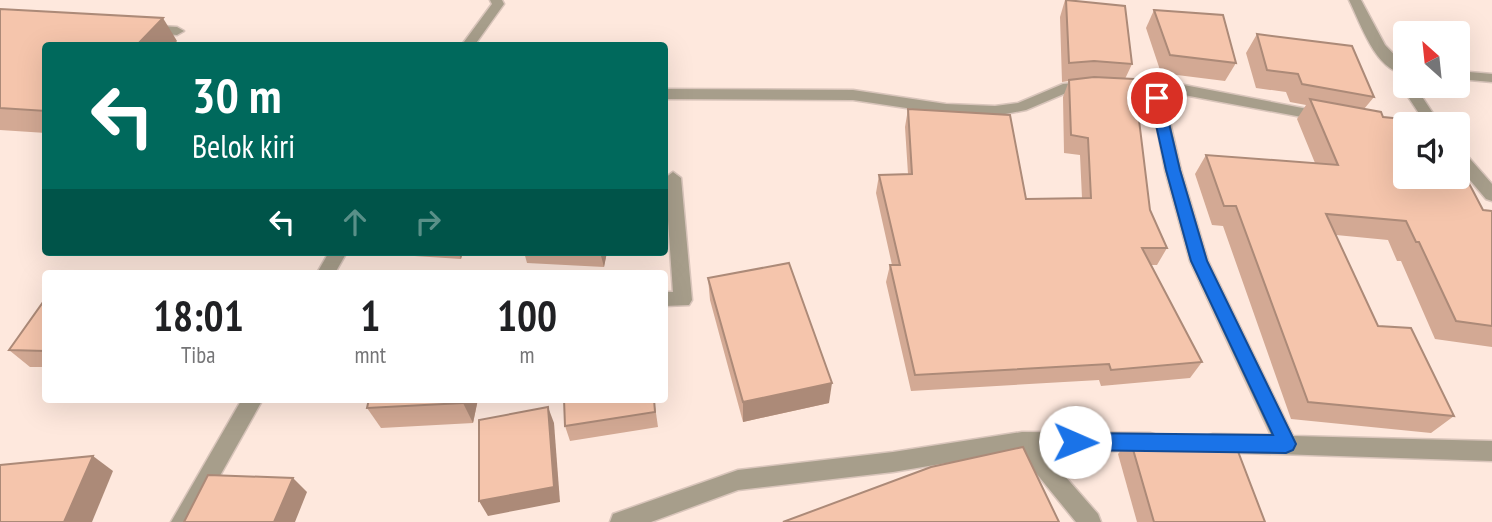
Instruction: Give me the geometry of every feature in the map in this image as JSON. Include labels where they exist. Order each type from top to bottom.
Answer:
[{"type":"street","points":[[470,42],[498,4],[496,0]]},
{"type":"street","points":[[1355,0],[1379,47],[1393,62]]},
{"type":"street","points":[[136,28],[177,31]]},
{"type":"street","points":[[1470,76],[1492,78]]},
{"type":"street","points":[[668,94],[853,95],[946,109],[995,111],[1021,107],[1063,89],[1087,87],[1164,92]]},
{"type":"street","points":[[1286,444],[1199,261],[1173,170],[1157,98],[1172,89],[1184,90],[1340,119]]},
{"type":"street","points":[[1470,170],[1492,195]]},
{"type":"street","points":[[668,299],[683,300],[673,178]]},
{"type":"street","points":[[183,522],[251,403]]},
{"type":"street","points":[[1022,441],[1090,522]]},
{"type":"street","points":[[621,522],[738,480],[892,462],[1022,441],[1286,444],[1492,451]]},
{"type":"building","points":[[1066,0],[1125,6],[1132,64],[1094,61],[1069,63]]},
{"type":"building","points":[[0,9],[163,18],[140,42],[42,42],[42,111],[0,108]]},
{"type":"building","points":[[1154,10],[1223,15],[1236,63],[1170,55]]},
{"type":"building","points":[[1257,34],[1352,46],[1374,97],[1302,84],[1298,74],[1267,70]]},
{"type":"building","points":[[1094,77],[1134,79],[1150,210],[1167,248],[1142,248],[1202,362],[1111,370],[1109,364],[915,375],[890,265],[900,265],[879,175],[912,174],[908,109],[1010,115],[1026,199],[1091,198],[1088,138],[1071,135],[1069,80]]},
{"type":"building","points":[[1310,99],[1381,112],[1383,117],[1393,118],[1393,189],[1470,189],[1470,185],[1483,210],[1492,211],[1492,326],[1456,321],[1419,242],[1416,242],[1406,221],[1326,214],[1378,326],[1411,328],[1454,416],[1308,402],[1236,206],[1224,206],[1206,155],[1338,165]]},
{"type":"building","points":[[789,263],[832,383],[743,402],[708,278]]},
{"type":"building","points":[[42,304],[42,351],[9,350]]},
{"type":"building","points":[[368,403],[463,403],[367,408]]},
{"type":"building","points":[[564,403],[654,403],[655,412],[565,426]]},
{"type":"building","points":[[548,407],[554,487],[479,501],[479,420]]},
{"type":"building","points":[[1130,439],[1234,441],[1265,522],[1154,522]]},
{"type":"building","points":[[1023,447],[1059,522],[783,522],[931,467]]},
{"type":"building","points":[[93,456],[64,522],[0,522],[0,465]]},
{"type":"building","points":[[208,475],[293,478],[274,522],[184,522]]},
{"type":"route","points":[[1075,442],[1286,444],[1199,261],[1173,170],[1157,98]]}]
